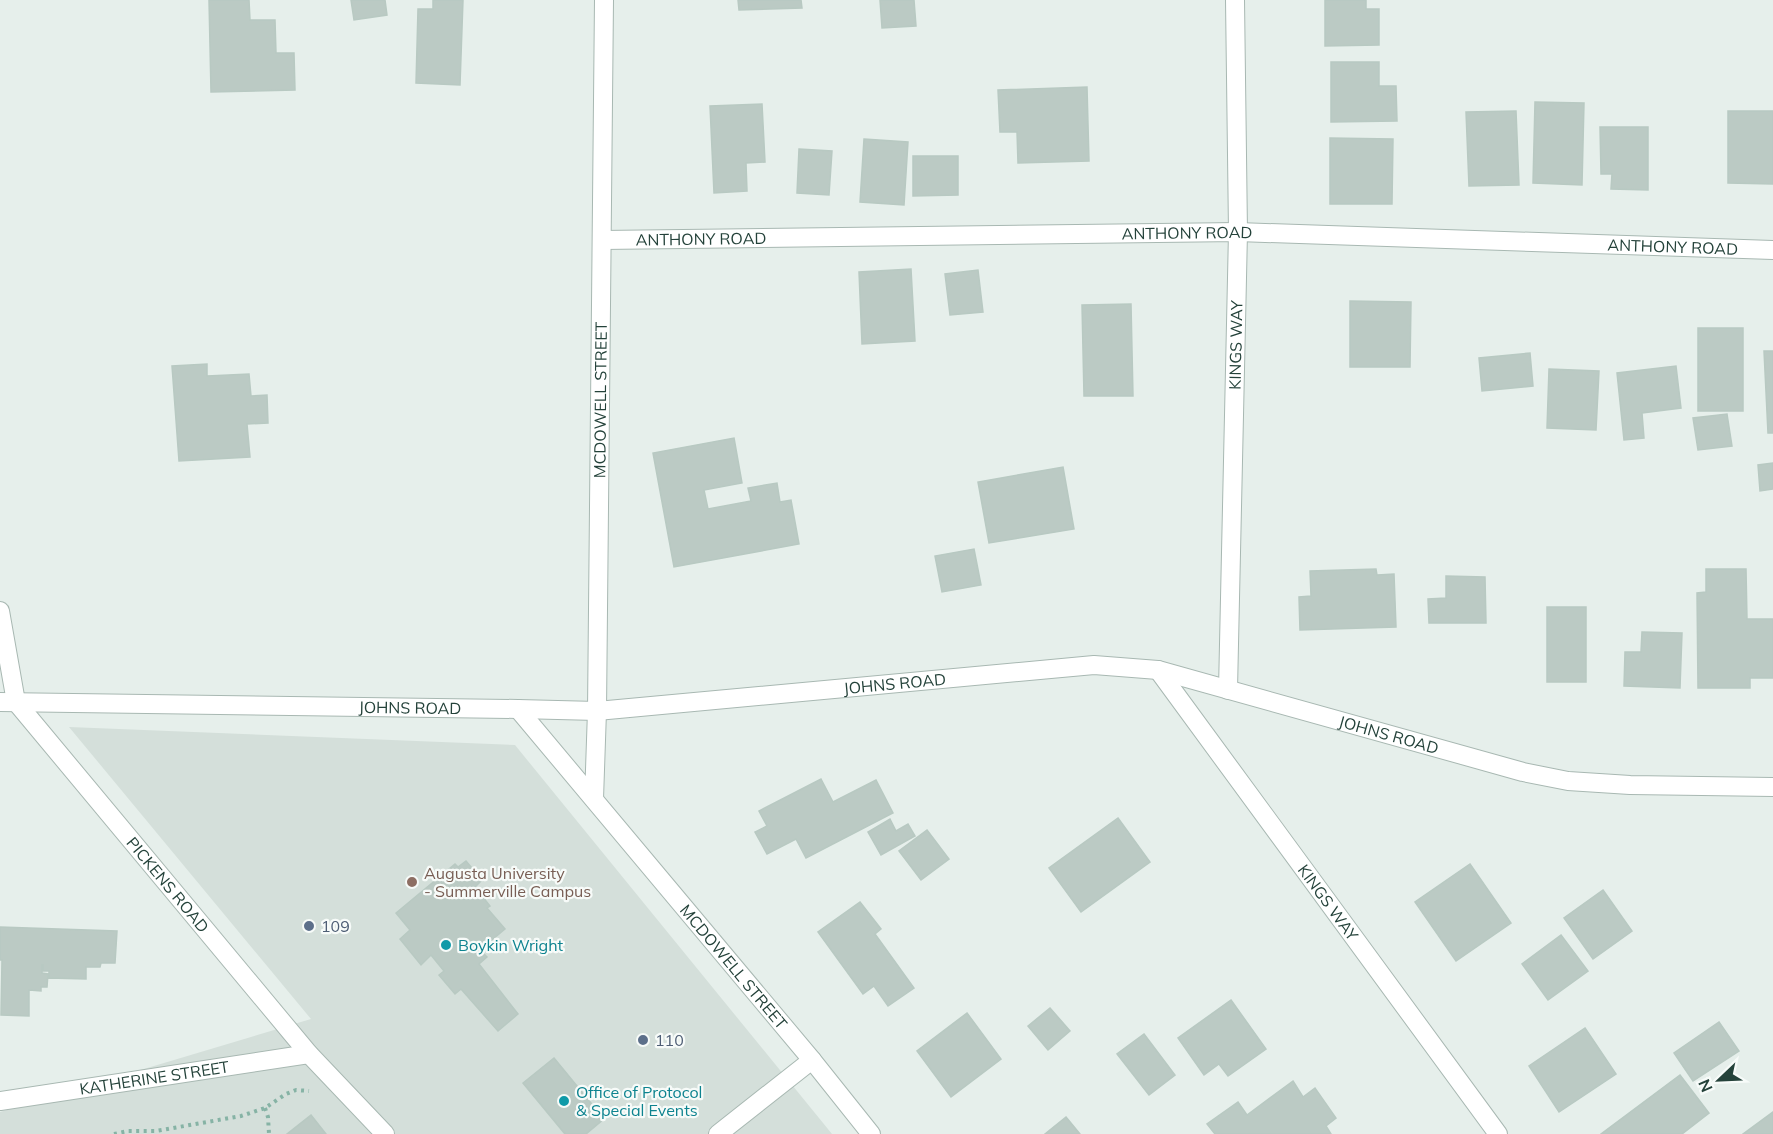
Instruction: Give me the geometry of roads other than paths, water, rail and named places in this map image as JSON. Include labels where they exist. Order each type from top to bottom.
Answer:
[{"type":"street","name":"MCDOWELL STREET","points":[[594,799],[597,711],[604,0]]},
{"type":"street","name":"KINGS WAY","points":[[1228,690],[1238,232],[1235,0]]},
{"type":"street","name":"ANTHONY ROAD","points":[[602,240],[1238,232],[1773,250]]},
{"type":"street","name":"PICKENS ROAD","points":[[0,611],[8,702],[309,1054],[385,1134]]},
{"type":"street","name":"JOHNS ROAD","points":[[8,702],[597,711],[1094,665],[1158,670],[1523,772],[1557,778],[1630,785],[1773,788]]},
{"type":"street","name":"KINGS WAY","points":[[1158,670],[1498,1134]]},
{"type":"street","name":"MCDOWELL STREET","points":[[518,709],[812,1060],[871,1134]]},
{"type":"street","name":"KATHERINE STREET","points":[[0,1101],[309,1054]]},
{"type":"street","points":[[718,1134],[812,1060]]},
{"type":"place","name":"Augusta University - Summerville Campus","points":[[412,882]]},
{"type":"place","name":"109","points":[[309,926]]},
{"type":"place","name":"Boykin Wright","points":[[446,945]]},
{"type":"place","name":"110","points":[[643,1040]]},
{"type":"place","name":"Office of Protocol & Special Events","points":[[564,1101]]}]
